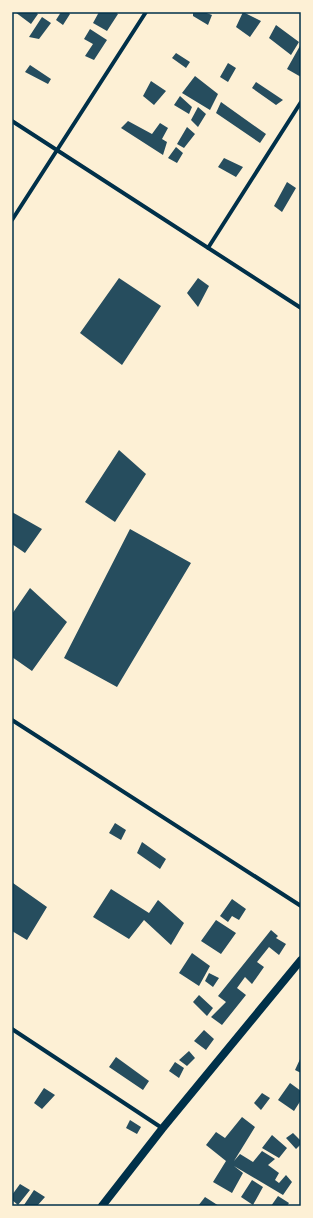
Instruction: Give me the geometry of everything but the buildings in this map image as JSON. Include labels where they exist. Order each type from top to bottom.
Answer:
[{"type":"main road","points":[[102,1206],[162,1128],[301,960]]},
{"type":"street","points":[[12,220],[146,12]]},
{"type":"street","points":[[208,248],[301,102]]},
{"type":"street","points":[[12,120],[301,308]]},
{"type":"street","points":[[12,720],[301,906]]},
{"type":"street","points":[[12,1029],[162,1128]]}]
